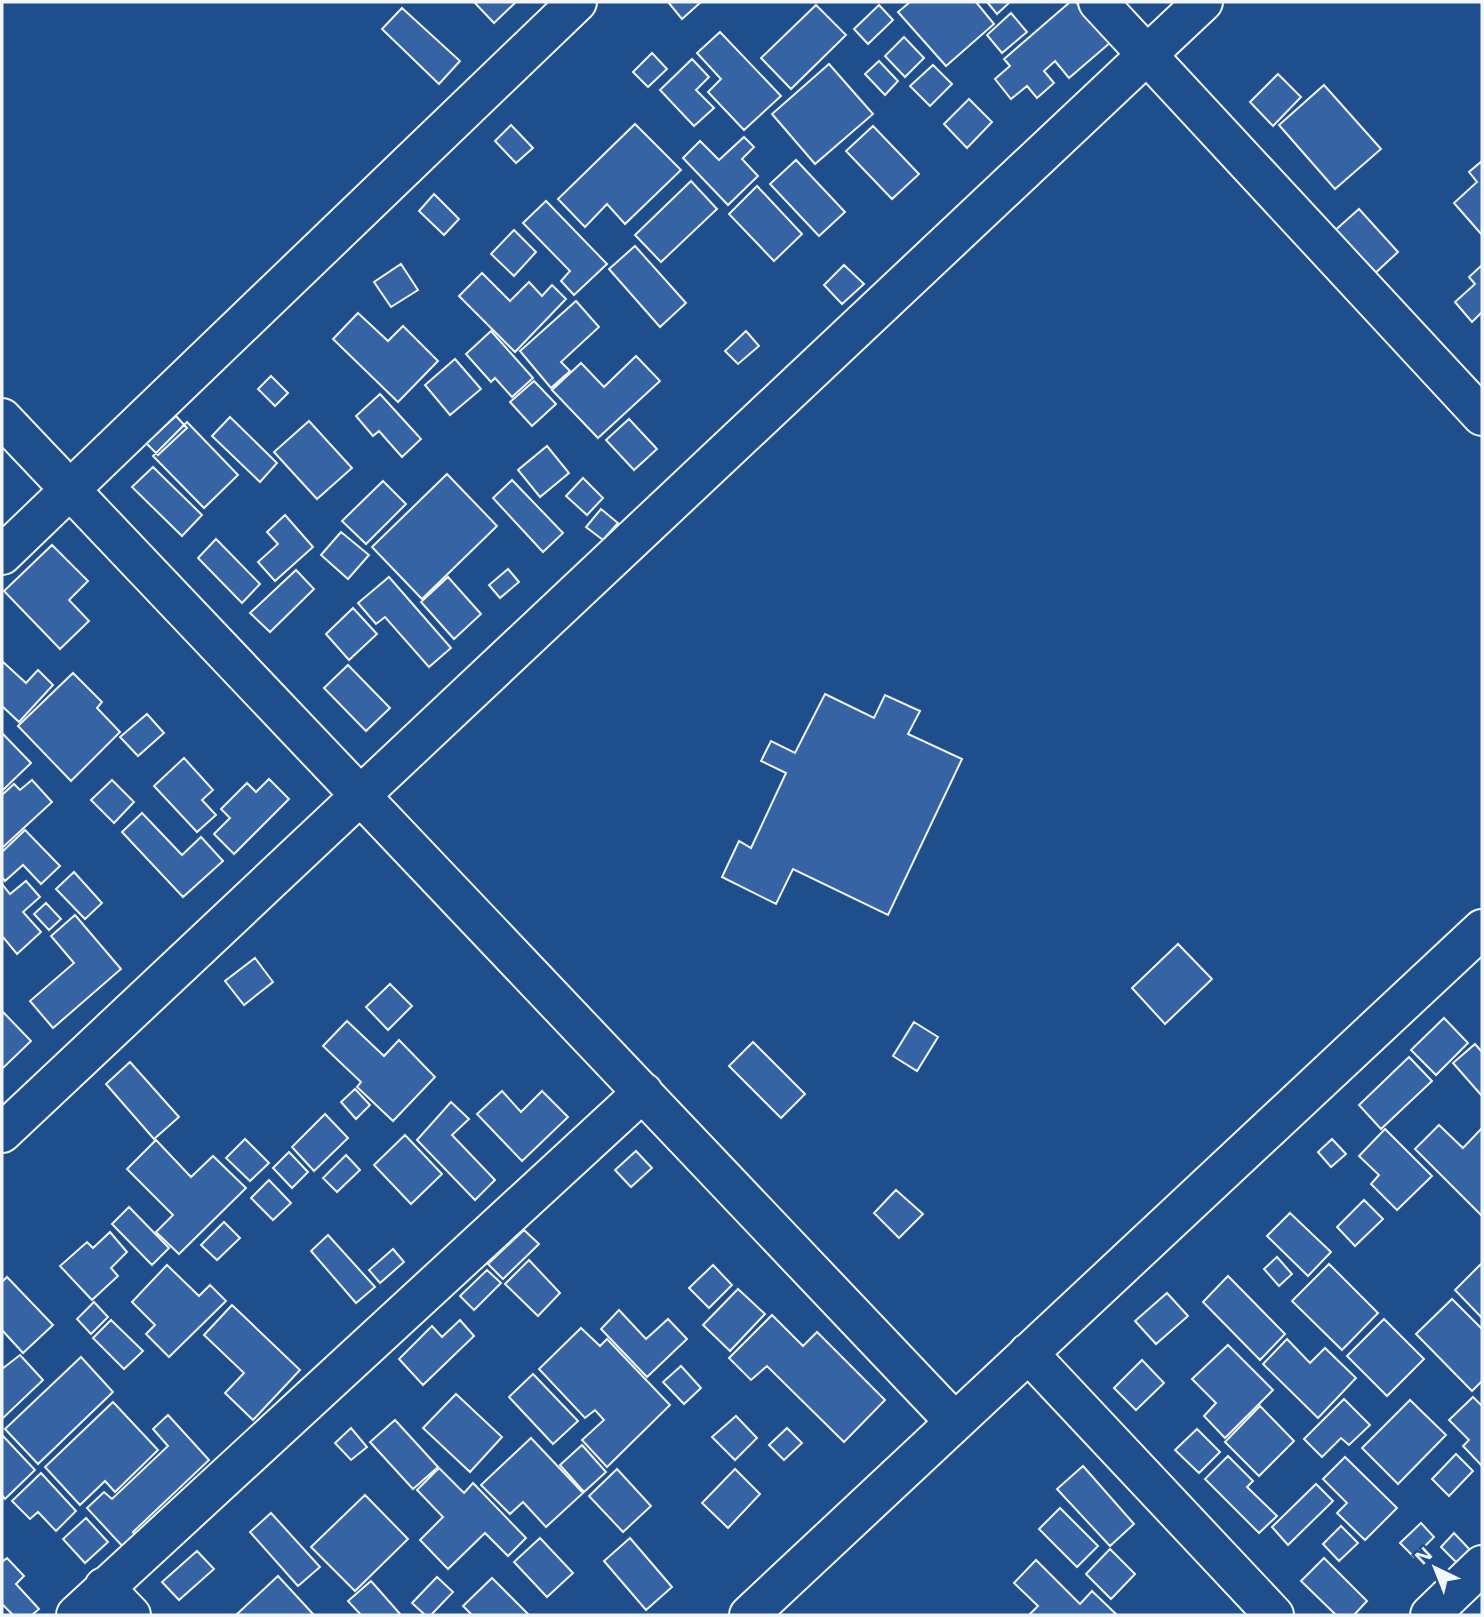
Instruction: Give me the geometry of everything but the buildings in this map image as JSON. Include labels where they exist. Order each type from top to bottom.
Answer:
[{"type":"street","points":[[2,555],[577,2]]},
{"type":"street","points":[[1098,2],[1482,416]]},
{"type":"street","points":[[2,1133],[1203,2]]},
{"type":"street","points":[[2,418],[954,1421]]},
{"type":"street","points":[[749,1615],[1482,929]]},
{"type":"street","points":[[76,1615],[643,1092]]},
{"type":"street","points":[[1028,1353],[1273,1615]]},
{"type":"street","points":[[1430,1615],[1482,1565]]},
{"type":"street","points":[[104,1587],[131,1615]]}]
